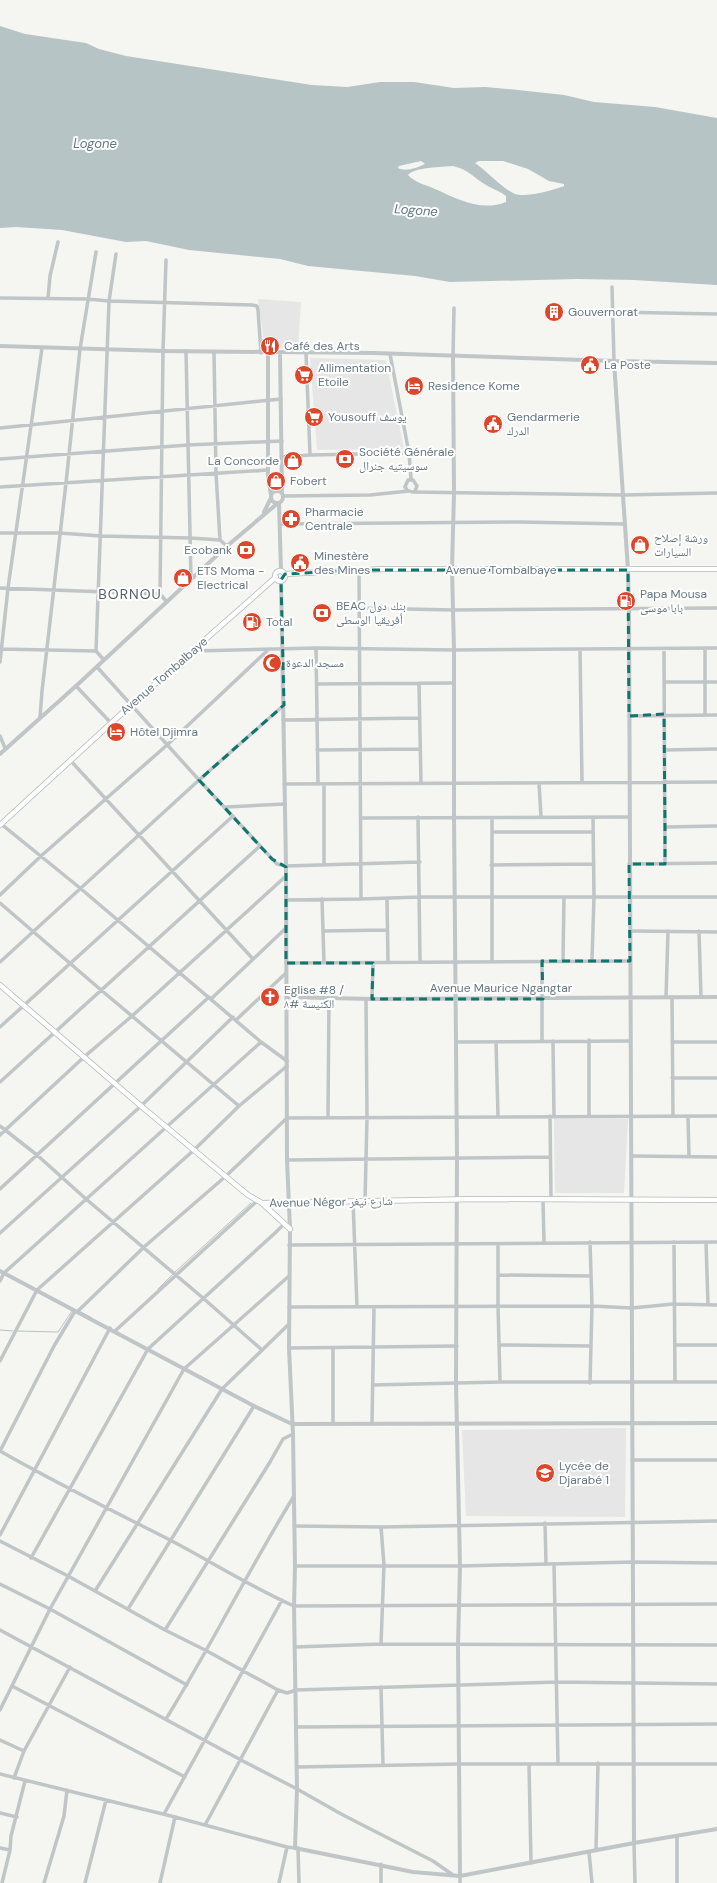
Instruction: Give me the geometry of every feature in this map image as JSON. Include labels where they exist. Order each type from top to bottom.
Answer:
[{"type":"main road","name":"Avenue Tombalbaye","points":[[283,573],[359,570],[717,569]]},
{"type":"main road","points":[[277,572],[283,573],[285,578],[278,580],[276,577],[277,572]]},
{"type":"main road","name":"Avenue Tombalbaye","points":[[0,824],[131,705],[276,577]]},
{"type":"main road","name":"Avenue Négor شارع نيغر","points":[[0,985],[166,1127],[259,1202],[717,1200]]},
{"type":"main road","points":[[259,1202],[290,1229]]},
{"type":"street","points":[[48,298],[50,276],[58,242]]},
{"type":"street","points":[[40,717],[46,650],[80,349],[87,299],[96,252]]},
{"type":"street","points":[[104,660],[96,650],[109,301],[116,254]]},
{"type":"street","points":[[166,260],[162,351],[160,594],[167,602]]},
{"type":"street","points":[[612,287],[614,361],[624,495],[629,608],[629,864],[631,931],[630,1041],[633,1242],[632,1523],[635,1883]]},
{"type":"street","points":[[0,298],[87,299],[257,306],[261,353]]},
{"type":"street","points":[[454,308],[454,493],[452,570],[454,650],[457,1158],[456,1383],[460,1566],[458,1645],[460,1725],[460,1883]]},
{"type":"street","points":[[612,312],[717,314]]},
{"type":"street","points":[[0,346],[162,351],[390,354],[453,357],[717,363]]},
{"type":"street","points":[[0,662],[8,588],[42,348]]},
{"type":"street","points":[[186,351],[191,580]]},
{"type":"street","points":[[214,352],[216,473],[220,540]]},
{"type":"street","points":[[268,353],[268,470],[271,497],[274,502],[278,503]]},
{"type":"street","points":[[0,754],[76,686],[227,546],[263,514],[283,500],[280,353]]},
{"type":"street","points":[[306,353],[310,455]]},
{"type":"street","points":[[390,354],[409,452],[411,479]]},
{"type":"street","points":[[0,428],[281,399]]},
{"type":"street","points":[[0,459],[188,445],[282,441]]},
{"type":"street","points":[[282,457],[409,452]]},
{"type":"street","points":[[0,488],[268,470]]},
{"type":"street","points":[[411,479],[417,483],[415,491]]},
{"type":"street","points":[[409,491],[405,487],[405,484],[411,479]]},
{"type":"street","points":[[263,514],[274,491],[282,494],[370,494],[409,491],[624,495],[717,493]]},
{"type":"street","points":[[278,503],[283,573]]},
{"type":"street","points":[[280,524],[453,522],[625,524]]},
{"type":"street","points":[[0,533],[60,533],[101,536],[190,538],[220,540],[227,546]]},
{"type":"street","points":[[359,570],[361,684],[361,899]]},
{"type":"street","points":[[282,580],[286,866],[288,1202],[290,1229],[289,1348],[293,1434],[296,1566],[294,1606],[298,1788],[298,1883]]},
{"type":"street","points":[[0,588],[160,594]]},
{"type":"street","points":[[360,608],[453,610],[717,608]]},
{"type":"street","points":[[192,651],[283,648],[454,650],[717,648]]},
{"type":"street","points":[[316,648],[318,784]]},
{"type":"street","points":[[705,648],[705,715]]},
{"type":"street","points":[[1,649],[96,650]]},
{"type":"street","points":[[0,895],[41,856],[167,745],[269,649]]},
{"type":"street","points":[[580,649],[582,782]]},
{"type":"street","points":[[664,649],[665,864]]},
{"type":"street","points":[[97,666],[167,745],[278,864],[286,866],[420,862]]},
{"type":"street","points":[[664,682],[717,682]]},
{"type":"street","points":[[419,683],[421,783]]},
{"type":"street","points":[[317,684],[454,684]]},
{"type":"street","points":[[76,686],[111,723]]},
{"type":"street","points":[[0,962],[199,780],[284,705]]},
{"type":"street","points":[[629,716],[664,714],[717,715]]},
{"type":"street","points":[[283,720],[420,718]]},
{"type":"street","points":[[0,736],[5,748]]},
{"type":"street","points":[[317,750],[420,749]]},
{"type":"street","points":[[664,750],[717,749]]},
{"type":"street","points":[[70,760],[140,834],[253,959]]},
{"type":"street","points":[[284,784],[717,782]]},
{"type":"street","points":[[539,783],[541,818]]},
{"type":"street","points":[[324,784],[324,864]]},
{"type":"street","points":[[226,807],[285,804]]},
{"type":"street","points":[[0,1026],[233,816]]},
{"type":"street","points":[[418,817],[420,862],[420,961]]},
{"type":"street","points":[[592,960],[594,897],[593,817]]},
{"type":"street","points":[[361,818],[629,817]]},
{"type":"street","points":[[492,818],[492,962]]},
{"type":"street","points":[[0,824],[80,888],[287,1064]]},
{"type":"street","points":[[665,827],[717,826]]},
{"type":"street","points":[[492,832],[594,832]]},
{"type":"street","points":[[0,1082],[260,846]]},
{"type":"street","points":[[629,864],[717,863]]},
{"type":"street","points":[[491,865],[594,864]]},
{"type":"street","points":[[0,1135],[84,1057],[132,1016],[286,876]]},
{"type":"street","points":[[286,900],[387,899],[419,897],[717,897]]},
{"type":"street","points":[[563,961],[564,897]]},
{"type":"street","points":[[322,899],[324,963]]},
{"type":"street","points":[[387,899],[388,962]]},
{"type":"street","points":[[0,903],[239,1106]]},
{"type":"street","points":[[0,1189],[286,928]]},
{"type":"street","points":[[323,931],[387,930]]},
{"type":"street","points":[[631,931],[717,932]]},
{"type":"street","points":[[666,997],[668,931]]},
{"type":"street","points":[[699,931],[701,997]]},
{"type":"street","points":[[286,963],[592,960],[630,961]]},
{"type":"street","points":[[542,961],[542,1041]]},
{"type":"street","points":[[372,999],[373,963]]},
{"type":"street","points":[[0,1233],[286,973]]},
{"type":"street","name":"Avenue Maurice Ngangtar","points":[[286,997],[366,999],[543,999],[717,997]]},
{"type":"street","points":[[672,997],[673,1116]]},
{"type":"street","points":[[328,1118],[330,998]]},
{"type":"street","points":[[365,1201],[367,1117],[366,999]]},
{"type":"street","points":[[456,1042],[589,1040],[630,1041]]},
{"type":"street","points":[[589,1040],[589,1115]]},
{"type":"street","points":[[551,1200],[550,1157],[553,1041]]},
{"type":"street","points":[[0,1281],[4,1273],[261,1042]]},
{"type":"street","points":[[496,1042],[498,1116]]},
{"type":"street","points":[[672,1042],[717,1042]]},
{"type":"street","points":[[0,1362],[37,1290],[194,1150],[239,1106],[287,1064]]},
{"type":"street","points":[[672,1078],[717,1078]]},
{"type":"street","points":[[717,1116],[688,1117],[589,1115],[287,1118],[226,1176],[144,1247],[76,1311],[48,1359],[0,1451],[35,1471],[170,1540],[244,1581],[294,1606],[382,1604],[459,1606],[633,1603],[717,1604]]},
{"type":"street","points":[[688,1117],[689,1157]]},
{"type":"street","points":[[0,1126],[37,1155],[86,1199],[204,1298],[262,1350]]},
{"type":"street","points":[[632,1156],[717,1157]]},
{"type":"street","points":[[288,1160],[550,1157]]},
{"type":"street","points":[[543,1200],[544,1242]]},
{"type":"street","points":[[353,1201],[357,1307]]},
{"type":"street","points":[[115,1331],[259,1202]]},
{"type":"street","points":[[31,1558],[148,1349],[284,1224]]},
{"type":"street","points":[[289,1245],[456,1242],[498,1244],[544,1242],[717,1242]]},
{"type":"street","points":[[590,1242],[592,1306],[590,1383]]},
{"type":"street","points":[[674,1242],[673,1304],[675,1382]]},
{"type":"street","points":[[706,1242],[708,1304]]},
{"type":"street","points":[[498,1244],[500,1382]]},
{"type":"street","points":[[0,1271],[110,1328],[254,1406],[292,1424],[717,1424]]},
{"type":"street","points":[[498,1275],[591,1276]]},
{"type":"street","points":[[0,1710],[50,1609],[184,1369],[289,1276]]},
{"type":"street","points":[[289,1307],[374,1308],[592,1306],[632,1308],[673,1304],[717,1305]]},
{"type":"street","points":[[372,1423],[374,1385],[374,1308]]},
{"type":"street","points":[[95,1591],[222,1389],[289,1324]]},
{"type":"street","points":[[0,1535],[110,1328]]},
{"type":"street","points":[[675,1344],[717,1345]]},
{"type":"street","points":[[500,1345],[590,1346]]},
{"type":"street","points":[[289,1348],[457,1346]]},
{"type":"street","points":[[333,1348],[333,1423]]},
{"type":"street","points":[[374,1385],[500,1382],[717,1382]]},
{"type":"street","points":[[128,1609],[254,1406]]},
{"type":"street","points":[[165,1630],[283,1439],[293,1434]]},
{"type":"street","points":[[632,1460],[717,1460]]},
{"type":"street","points":[[166,1719],[207,1651],[244,1581],[294,1496]]},
{"type":"street","points":[[294,1526],[717,1521]]},
{"type":"street","points":[[544,1523],[546,1564]]},
{"type":"street","points":[[381,1526],[384,1565],[381,1644]]},
{"type":"street","points":[[0,1541],[68,1576],[278,1690],[287,1693],[296,1690],[459,1684],[557,1682],[717,1684]]},
{"type":"street","points":[[296,1566],[460,1566],[633,1562],[717,1563]]},
{"type":"street","points":[[554,1564],[558,1764]]},
{"type":"street","points":[[0,1584],[50,1609],[187,1685]]},
{"type":"street","points":[[164,1814],[282,1600]]},
{"type":"street","points":[[0,1630],[241,1760],[298,1788],[343,1815],[433,1861],[453,1876]]},
{"type":"street","points":[[295,1647],[381,1644],[717,1645]]},
{"type":"street","points":[[14,1778],[24,1751],[70,1667]]},
{"type":"street","points":[[12,1686],[185,1777]]},
{"type":"street","points":[[381,1687],[383,1765]]},
{"type":"street","points":[[205,1825],[278,1690]]},
{"type":"street","points":[[296,1727],[717,1724]]},
{"type":"street","points":[[0,1740],[24,1751]]},
{"type":"street","points":[[297,1767],[598,1763],[717,1764]]},
{"type":"street","points":[[596,1850],[598,1763]]},
{"type":"street","points":[[529,1764],[531,1863]]},
{"type":"street","points":[[0,1774],[164,1814],[287,1847],[381,1864],[413,1872],[453,1876],[460,1876],[717,1829]]},
{"type":"street","points":[[2,1883],[10,1850],[11,1836],[17,1817],[25,1780]]},
{"type":"street","points":[[44,1883],[64,1816],[67,1790]]},
{"type":"street","points":[[85,1883],[106,1800]]},
{"type":"street","points":[[0,1813],[17,1817]]},
{"type":"street","points":[[160,1883],[175,1817]]},
{"type":"street","points":[[676,1837],[677,1883]]},
{"type":"street","points":[[279,1883],[287,1847]]},
{"type":"street","points":[[0,1848],[10,1850]]},
{"type":"street","points":[[589,1852],[592,1883]]},
{"type":"street","points":[[381,1864],[381,1883]]},
{"type":"highlighted area","points":[[359,570],[628,570],[629,716],[664,714],[665,827],[665,864],[629,864],[630,961],[542,961],[543,999],[372,999],[373,963],[286,963],[286,867],[272,859],[199,780],[284,705],[281,580],[285,574]]},
{"type":"shaded area","points":[[258,299],[301,302],[298,349],[265,348]]},
{"type":"shaded area","points":[[310,358],[386,360],[404,449],[317,450]]},
{"type":"shaded area","points":[[554,1119],[628,1119],[624,1193],[555,1193]]},
{"type":"shaded area","name":"Lycée de Djarabé 1","points":[[626,1428],[625,1517],[466,1516],[462,1430]]},
{"type":"water","name":"Logone","points":[[0,26],[25,34],[86,43],[99,49],[126,56],[312,85],[347,87],[380,82],[414,82],[454,88],[485,87],[564,95],[594,102],[655,107],[717,118],[717,285],[634,280],[577,279],[450,282],[415,276],[308,266],[280,259],[189,250],[146,241],[126,242],[62,230],[16,227],[0,228]],"holes":[[[421,161],[425,164],[408,170],[398,168],[399,166]],[[479,161],[503,161],[528,169],[549,181],[564,184],[564,186],[532,194],[515,194],[510,192],[475,163]],[[453,166],[463,169],[486,185],[506,196],[506,202],[487,206],[469,203],[413,180],[408,175],[416,170]]]},
{"type":"waterway","points":[[175,1272],[251,1203]]},
{"type":"waterway","points":[[158,1289],[173,1274]]},
{"type":"waterway","points":[[17,1331],[58,1332],[72,1311]]},
{"type":"waterway","points":[[81,1312],[92,1318]]},
{"type":"waterway","points":[[0,1330],[13,1331]]},
{"type":"place","name":"Gouvernorat","points":[[554,312]]},
{"type":"place","name":"Café des Arts","points":[[270,346]]},
{"type":"place","name":"La Poste","points":[[590,365]]},
{"type":"place","name":"Allimentation Etoile","points":[[304,375]]},
{"type":"place","name":"Residence Kome","points":[[414,386]]},
{"type":"place","name":"Yousouff يوسف","points":[[314,417]]},
{"type":"place","name":"Gendarmerie الدرك","points":[[493,424]]},
{"type":"place","name":"Société Générale سوسيتيه جنرال","points":[[345,459]]},
{"type":"place","name":"La Concorde","points":[[293,461]]},
{"type":"place","name":"Fobert","points":[[276,481]]},
{"type":"place","name":"Pharmacie Centrale","points":[[291,519]]},
{"type":"place","name":"ورشة إصلاح السيارات","points":[[640,545]]},
{"type":"place","name":"Ecobank","points":[[246,550]]},
{"type":"place","name":"Minestère des Mines","points":[[300,563]]},
{"type":"place","name":"ETS Moma - Electrical","points":[[183,578]]},
{"type":"place","name":"Papa Mousa بابا موسى","points":[[626,601]]},
{"type":"place","name":"BEAC بنك دول أفريقيا الوسطى","points":[[322,613]]},
{"type":"place","name":"Total","points":[[252,622]]},
{"type":"place","name":"مسجد الدعوة","points":[[272,663]]},
{"type":"place","name":"Hôtel Djimra","points":[[116,732]]},
{"type":"place","name":"Eglise #8 / الكنيسة #٨","points":[[270,997]]},
{"type":"place","name":"Lycée de Djarabé 1","points":[[545,1473]]},
{"type":"district","name":"BORNOU","points":[[130,594]]}]
